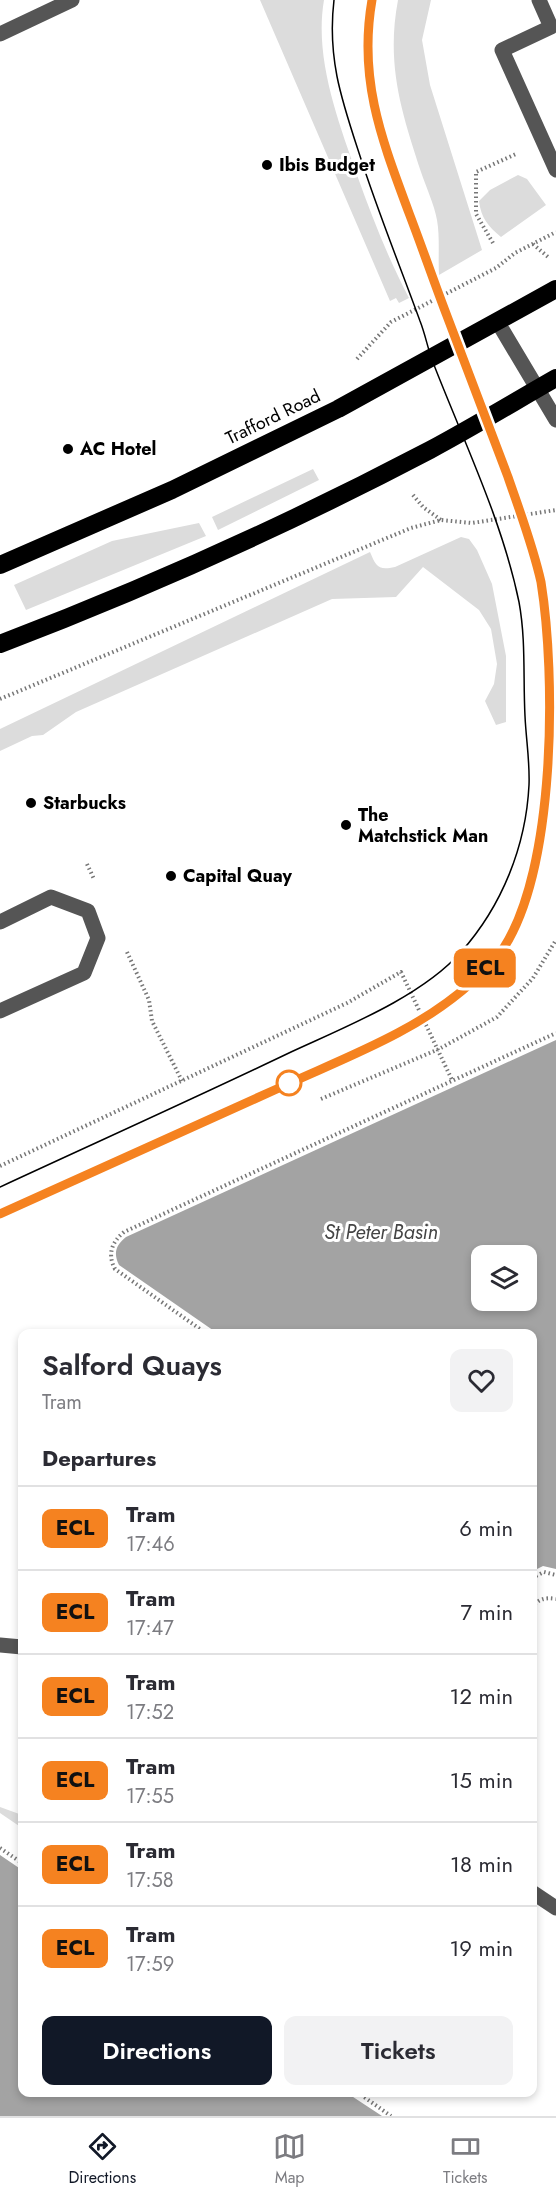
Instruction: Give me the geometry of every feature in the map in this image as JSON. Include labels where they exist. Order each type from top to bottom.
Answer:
[{"type":"highway","name":"Trafford Road","points":[[0,565],[172,490],[366,395],[556,289]]},
{"type":"highway","points":[[0,644],[75,616],[261,534],[398,467],[556,378]]},
{"type":"street","points":[[0,34],[72,0]]},
{"type":"street","points":[[539,0],[551,27],[502,50],[556,170]]},
{"type":"street","points":[[497,321],[556,420]]},
{"type":"street","points":[[0,922],[51,897],[88,911],[98,938],[84,973],[0,1011]]},
{"type":"street","points":[[0,1645],[18,1647]]},
{"type":"street","points":[[537,1895],[556,1908]]},
{"type":"path","points":[[493,243],[476,214],[476,172],[544,143]]},
{"type":"path","points":[[366,395],[356,360],[359,354],[391,322],[496,268],[515,253],[556,232]]},
{"type":"path","points":[[533,244],[549,258]]},
{"type":"path","points":[[398,467],[411,492],[423,507],[441,520]]},
{"type":"path","points":[[0,699],[411,528],[441,520],[472,523],[556,510]]},
{"type":"path","points":[[87,864],[97,885]]},
{"type":"path","points":[[321,1099],[439,1050],[497,1017],[533,978],[556,940]]},
{"type":"path","points":[[125,948],[149,1000],[152,1021],[182,1081]]},
{"type":"path","points":[[0,1166],[347,1004],[401,972],[452,1080]]},
{"type":"path","points":[[200,1329],[115,1269],[111,1261],[111,1251],[114,1240],[123,1232],[556,1033]]},
{"type":"path","points":[[537,1576],[544,1572],[556,1575]]},
{"type":"path","points":[[537,1601],[548,1597],[556,1599]]},
{"type":"path","points":[[0,1848],[18,1860]]},
{"type":"path","points":[[364,2097],[391,2116]]},
{"type":"shaded area","points":[[260,0],[324,0],[322,44],[330,89],[342,133],[368,206],[409,298],[399,303],[396,298],[390,301]]},
{"type":"shaded area","points":[[398,0],[431,0],[422,40],[430,85],[482,250],[439,275],[437,220],[407,128],[398,87],[394,45]]},
{"type":"shaded area","points":[[518,175],[527,179],[546,205],[501,237],[486,221],[479,201],[490,190]]},
{"type":"shaded area","points":[[313,469],[319,480],[218,530],[212,517]]},
{"type":"shaded area","points":[[199,523],[206,536],[26,610],[14,585],[112,541]]},
{"type":"shaded area","points":[[461,537],[469,539],[477,550],[492,584],[506,656],[506,722],[496,725],[485,701],[494,684],[497,664],[491,629],[479,610],[423,567],[396,597],[332,599],[76,712],[43,735],[32,736],[0,751],[0,729],[370,552],[378,566],[389,568]]},
{"type":"shaded area","points":[[0,1807],[18,1814],[18,1825],[0,1813]]},
{"type":"water","name":"St Peter Basin","points":[[556,1040],[556,1569],[543,1566],[537,1569],[537,1329],[211,1329],[119,1265],[116,1250],[126,1237]]},
{"type":"water","points":[[0,1855],[18,1867],[18,2097],[353,2097],[382,2116],[0,2116]]},
{"type":"tram line","points":[[0,1187],[358,1021],[404,997],[444,968],[476,934],[500,895],[517,853],[527,808],[529,785],[519,602],[493,511],[432,360],[347,117],[334,61],[332,21],[334,0]]},
{"type":"tram line","points":[[0,1214],[354,1055],[404,1030],[450,1000],[488,967],[503,949],[520,914],[533,871],[542,822],[547,770],[550,718],[549,668],[541,582],[523,518],[406,206],[380,130],[374,105],[368,55],[368,28],[372,0]]},
{"type":"tram line","name":"ECL","points":[[0,1214],[354,1055],[424,1017],[470,984],[502,950],[524,907],[539,856],[550,781],[553,717],[551,646],[542,585],[531,539],[383,142],[373,106],[368,61],[369,16],[372,0]]},
{"type":"place","name":"Ibis Budget","points":[[267,165]]},
{"type":"place","name":"AC Hotel","points":[[68,449]]},
{"type":"place","name":"Starbucks","points":[[31,803]]},
{"type":"place","name":"The Matchstick Man","points":[[346,825]]},
{"type":"place","name":"Capital Quay","points":[[171,876]]}]
